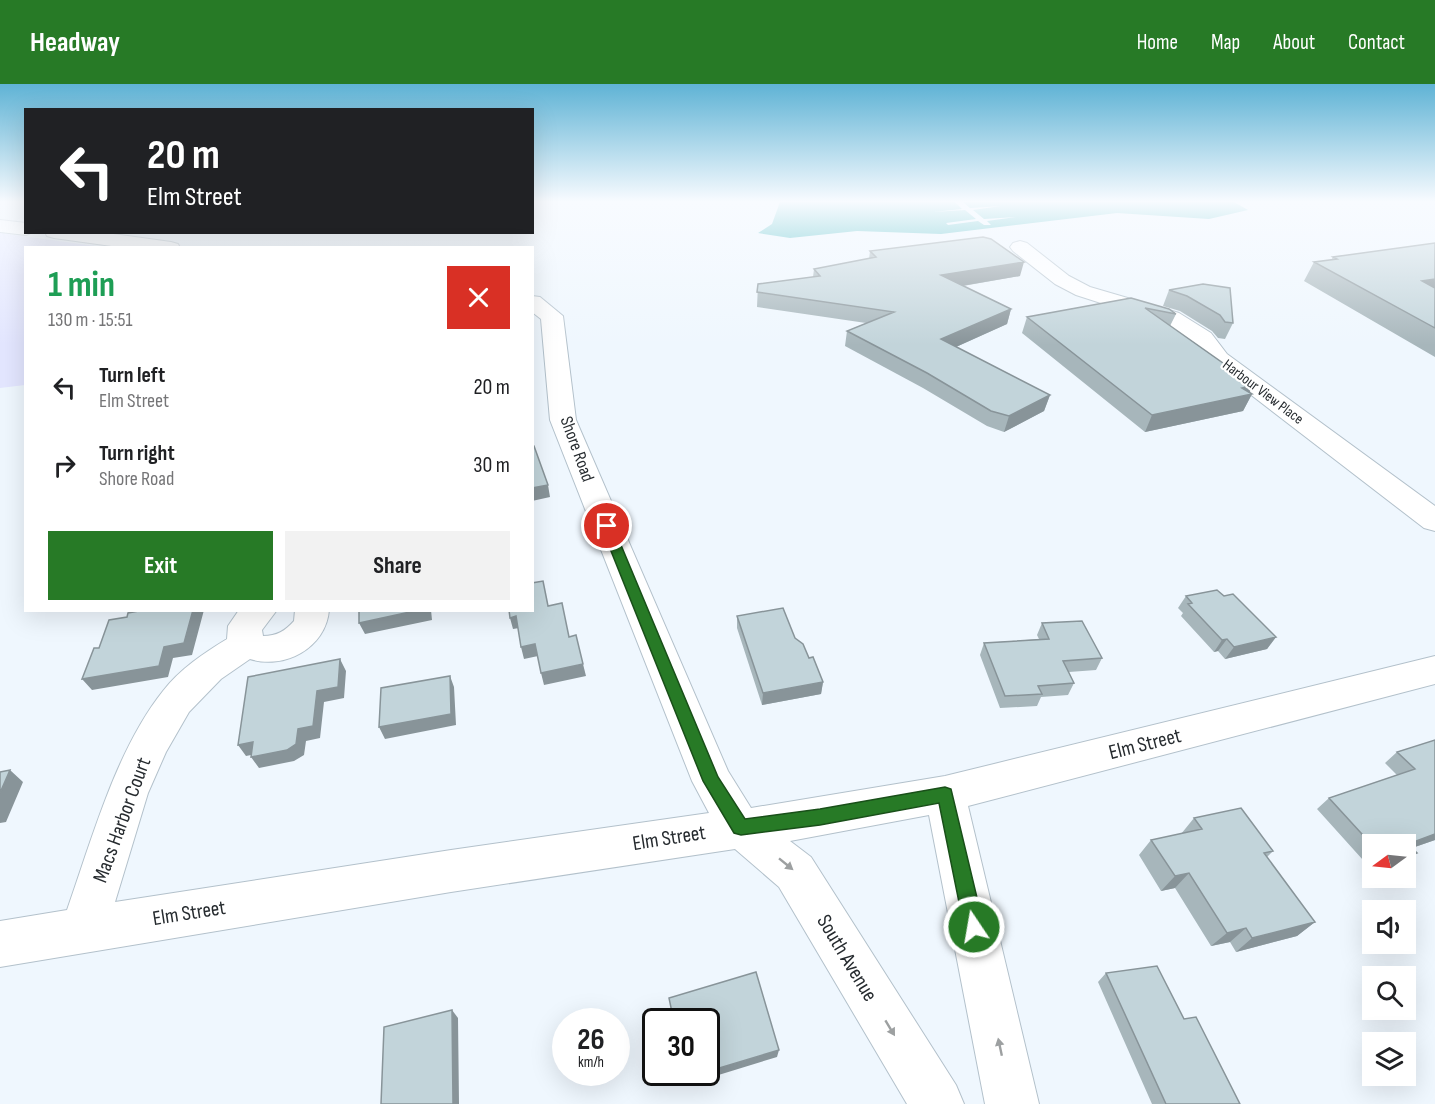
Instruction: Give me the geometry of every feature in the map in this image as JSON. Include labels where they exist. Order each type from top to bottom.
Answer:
[{"type":"street","name":"Harbour View Place","points":[[1022,250],[1062,280],[1083,291],[1171,318],[1203,338],[1219,359],[1435,521]]},
{"type":"street","name":"Shore Road","points":[[534,303],[552,316],[563,420],[712,781],[741,827]]},
{"type":"street","name":"Macs Harbor Court","points":[[84,929],[129,793],[150,745],[176,701],[253,627],[259,649],[268,649],[295,641],[312,623],[312,612]]},
{"type":"street","name":"Elm Street","points":[[0,944],[741,827],[820,817],[945,794],[1435,669]]},
{"type":"street","points":[[945,794],[1012,1104]]},
{"type":"street","name":"South Avenue","points":[[741,827],[795,872],[937,1104]]},
{"type":"shaded area","points":[[0,250],[24,250],[24,385],[0,388]]},
{"type":"building","points":[[1006,250],[1024,262],[941,275],[1011,309],[941,339],[1050,395],[1009,416],[991,411],[927,373],[847,331],[894,312],[757,292],[758,284],[820,276],[814,269],[876,257],[870,251]]},
{"type":"building","points":[[1387,250],[1435,250],[1435,279],[1422,281],[1435,288],[1435,328],[1314,262],[1337,259],[1333,257]]},
{"type":"building","points":[[1203,284],[1230,288],[1233,323],[1225,322],[1220,315],[1187,296],[1169,290]]},
{"type":"building","points":[[1131,298],[1169,309],[1176,314],[1145,308],[1254,385],[1242,388],[1252,394],[1152,415],[1027,317]]},
{"type":"building","points":[[534,446],[548,485],[534,488]]},
{"type":"building","points":[[543,581],[548,606],[562,603],[569,637],[576,635],[583,664],[541,673],[535,644],[521,647],[516,616],[510,618],[509,612],[534,612],[534,583]]},
{"type":"building","points":[[1217,590],[1224,596],[1233,594],[1276,637],[1234,647],[1227,639],[1222,640],[1188,604],[1192,603],[1186,596]]},
{"type":"building","points":[[783,608],[795,638],[803,644],[809,658],[813,657],[823,682],[763,693],[737,616]]},
{"type":"building","points":[[192,612],[184,643],[164,647],[159,666],[82,679],[94,648],[99,648],[109,620],[127,617],[128,613]]},
{"type":"building","points":[[359,612],[410,612],[359,623]]},
{"type":"building","points":[[1082,621],[1102,658],[1063,661],[1074,683],[1038,686],[1042,694],[1005,696],[984,643],[1049,639],[1042,623]]},
{"type":"building","points":[[340,659],[338,687],[317,691],[313,726],[298,729],[296,744],[287,750],[251,757],[253,742],[238,745],[248,677]]},
{"type":"building","points":[[450,676],[451,714],[379,727],[381,688]]},
{"type":"building","points":[[1435,740],[1435,834],[1416,841],[1416,834],[1362,834],[1329,798],[1415,769],[1397,752]]},
{"type":"building","points":[[10,770],[0,793],[0,772]]},
{"type":"building","points":[[1241,808],[1273,851],[1264,853],[1315,922],[1252,938],[1246,928],[1227,933],[1189,873],[1175,876],[1151,840],[1202,829],[1194,818]]},
{"type":"building","points":[[1157,966],[1184,1019],[1196,1017],[1240,1104],[1166,1104],[1106,973]]},
{"type":"building","points":[[756,972],[779,1050],[720,1068],[720,1008],[671,1008],[669,998]]},
{"type":"building","points":[[452,1010],[453,1104],[381,1104],[384,1027]]},
{"type":"route","points":[[607,526],[712,781],[741,827],[820,817],[945,794],[974,927]]}]
